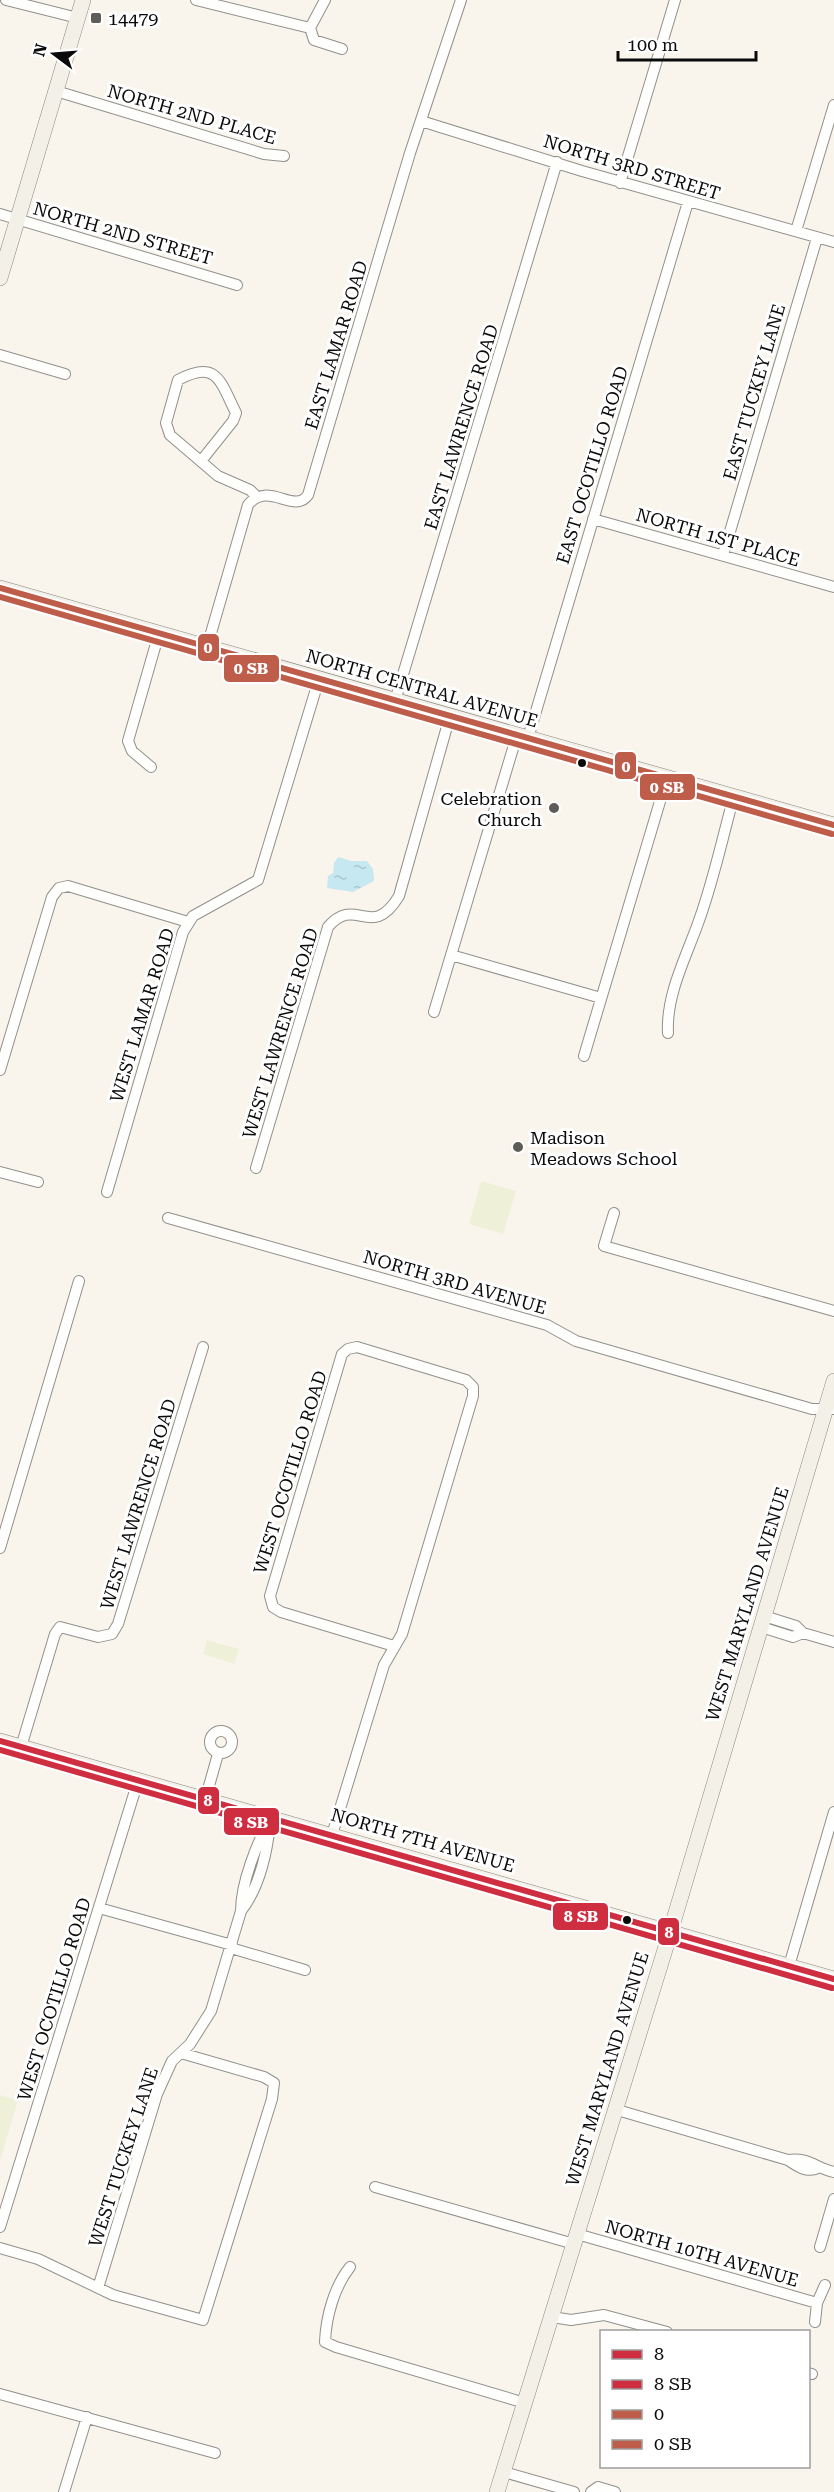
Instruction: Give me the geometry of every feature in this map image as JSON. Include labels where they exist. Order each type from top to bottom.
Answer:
[{"type":"main road","points":[[0,278],[83,0]]},
{"type":"main road","name":"NORTH CENTRAL AVENUE","points":[[0,588],[834,825]]},
{"type":"main road","name":"WEST MARYLAND AVENUE","points":[[497,2492],[670,1931],[762,1622],[830,1408],[834,1381]]},
{"type":"main road","name":"NORTH 7TH AVENUE","points":[[0,1741],[834,1979]]},
{"type":"street","points":[[6,0],[78,18]]},
{"type":"street","points":[[196,0],[310,28]]},
{"type":"street","points":[[325,0],[310,28],[314,40],[342,49]]},
{"type":"street","name":"EAST LAMAR ROAD","points":[[256,497],[270,495],[299,502],[308,496],[421,121],[461,0]]},
{"type":"street","points":[[620,183],[675,0]]},
{"type":"street","name":"NORTH 2ND PLACE","points":[[56,92],[264,154],[284,156]]},
{"type":"street","points":[[796,231],[834,105]]},
{"type":"street","name":"NORTH 3RD STREET","points":[[421,121],[620,183],[834,242]]},
{"type":"street","name":"EAST LAWRENCE ROAD","points":[[395,701],[557,162]]},
{"type":"street","name":"EAST OCOTILLO ROAD","points":[[523,737],[593,519],[688,202]]},
{"type":"street","name":"NORTH 2ND STREET","points":[[0,214],[237,285]]},
{"type":"street","name":"EAST TUCKEY LANE","points":[[723,555],[817,238]]},
{"type":"street","points":[[0,355],[65,374]]},
{"type":"street","points":[[201,461],[233,421],[236,413],[220,380],[205,370],[178,380],[166,423],[170,435],[218,476],[250,490],[256,497],[246,510],[207,647]]},
{"type":"street","name":"NORTH 1ST PLACE","points":[[593,519],[834,586]]},
{"type":"street","points":[[151,767],[132,752],[128,741],[159,633]]},
{"type":"street","name":"WEST LAMAR ROAD","points":[[107,1192],[181,937],[188,922],[197,913],[258,880],[319,679]]},
{"type":"street","name":"WEST LAWRENCE ROAD","points":[[256,1168],[328,927],[341,915],[358,914],[378,918],[387,913],[399,896],[450,716]]},
{"type":"street","points":[[434,1012],[523,737]]},
{"type":"street","points":[[584,1056],[668,777]]},
{"type":"street","points":[[668,1033],[668,1018],[676,984],[697,925],[734,796]]},
{"type":"street","points":[[0,1070],[52,897],[59,888],[68,886],[188,922]]},
{"type":"street","points":[[451,955],[601,998]]},
{"type":"street","points":[[0,1172],[38,1182]]},
{"type":"street","points":[[614,1213],[604,1246],[834,1311]]},
{"type":"street","name":"NORTH 3RD AVENUE","points":[[168,1218],[548,1325],[576,1341],[630,1358],[812,1409],[830,1408]]},
{"type":"street","points":[[0,1548],[79,1281]]},
{"type":"street","name":"WEST LAWRENCE ROAD","points":[[21,1747],[55,1634],[60,1627],[98,1637],[112,1634],[118,1624],[203,1347]]},
{"type":"street","name":"WEST OCOTILLO ROAD","points":[[357,1347],[466,1380],[473,1387],[473,1396],[402,1634],[394,1646],[281,1612],[273,1607],[270,1596],[342,1354],[348,1349],[357,1347]]},
{"type":"street","points":[[762,1622],[796,1626],[803,1633],[834,1642]]},
{"type":"street","points":[[332,1834],[384,1665],[394,1646]]},
{"type":"street","points":[[205,1800],[218,1754]]},
{"type":"street","name":"WEST OCOTILLO ROAD","points":[[0,2227],[138,1781]]},
{"type":"street","points":[[789,1966],[834,1812]]},
{"type":"street","name":"WEST TUCKEY LANE","points":[[98,2289],[157,2094],[172,2061],[204,2025],[212,2011],[242,1911],[250,1899],[268,1841],[271,1818]]},
{"type":"street","points":[[99,1908],[305,1970]]},
{"type":"street","points":[[0,2248],[38,2259],[98,2289],[142,2304],[203,2320],[272,2099],[274,2083],[264,2077],[181,2053]]},
{"type":"street","points":[[615,2109],[788,2160],[801,2158],[814,2162],[818,2168],[834,2172]]},
{"type":"street","name":"NORTH 10TH AVENUE","points":[[375,2187],[817,2303]]},
{"type":"street","points":[[820,2247],[834,2199]]},
{"type":"street","points":[[350,2267],[340,2280],[326,2327],[325,2342],[525,2403]]},
{"type":"street","name":"NORTH 10TH AVENUE","points":[[815,2322],[817,2303],[825,2285]]},
{"type":"street","points":[[552,2317],[571,2320],[604,2315],[663,2330]]},
{"type":"street","points":[[0,2394],[215,2453]]},
{"type":"street","points":[[63,2492],[87,2417]]},
{"type":"street","points":[[504,2472],[574,2492]]},
{"type":"street","points":[[591,2492],[598,2487],[615,2492]]},
{"type":"green space","points":[[481,1181],[516,1191],[503,1234],[469,1224]]},
{"type":"green space","points":[[207,1640],[239,1649],[234,1664],[203,1654]]},
{"type":"green space","points":[[0,2095],[18,2100],[1,2158],[0,2158]]},
{"type":"water","points":[[338,857],[351,861],[367,861],[373,869],[374,881],[353,892],[327,888],[328,876],[333,873],[334,863]]},
{"type":"transit line","name":"0","points":[[0,588],[834,825]]},
{"type":"transit line","points":[[0,597],[832,834]]},
{"type":"transit line","name":"8","points":[[0,1741],[834,1979]]},
{"type":"transit line","points":[[0,1750],[832,1988]]},
{"type":"place","name":"14479","points":[[96,18]]},
{"type":"place","name":"Celebration Church","points":[[554,808]]},
{"type":"place","name":"Madison Meadows School","points":[[518,1147]]}]
